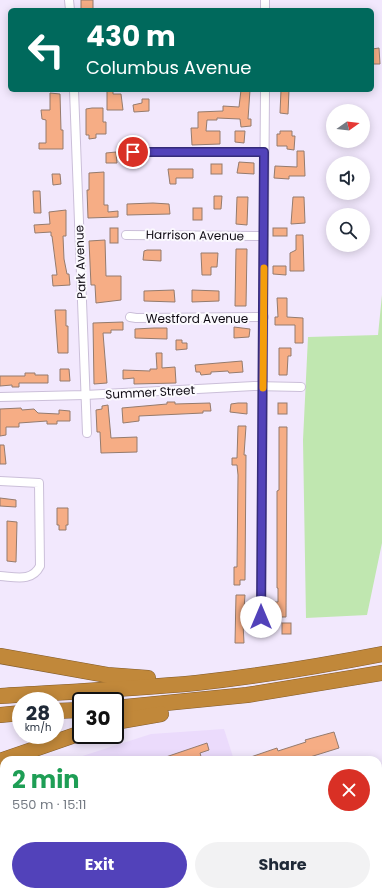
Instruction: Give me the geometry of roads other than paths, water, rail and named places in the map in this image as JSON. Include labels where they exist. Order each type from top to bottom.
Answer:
[{"type":"highway","points":[[0,696],[180,684],[282,672],[382,654]]},
{"type":"highway","points":[[0,656],[107,675],[162,678],[180,684]]},
{"type":"highway","points":[[124,707],[227,698],[300,688],[382,673]]},
{"type":"highway","points":[[124,721],[200,709],[227,698]]},
{"type":"highway","points":[[0,715],[12,714]]},
{"type":"highway","points":[[14,756],[72,735]]},
{"type":"street","name":"Park Avenue","points":[[74,92],[87,433]]},
{"type":"street","points":[[261,633],[265,92]]},
{"type":"street","points":[[133,152],[264,152]]},
{"type":"street","name":"Harrison Avenue","points":[[126,235],[264,236]]},
{"type":"street","name":"Westford Avenue","points":[[130,317],[264,317]]},
{"type":"street","name":"Summer Street","points":[[0,397],[85,395],[263,386],[300,387]]},
{"type":"street","points":[[0,481],[39,483],[40,566],[37,573],[31,577],[0,576]]}]
